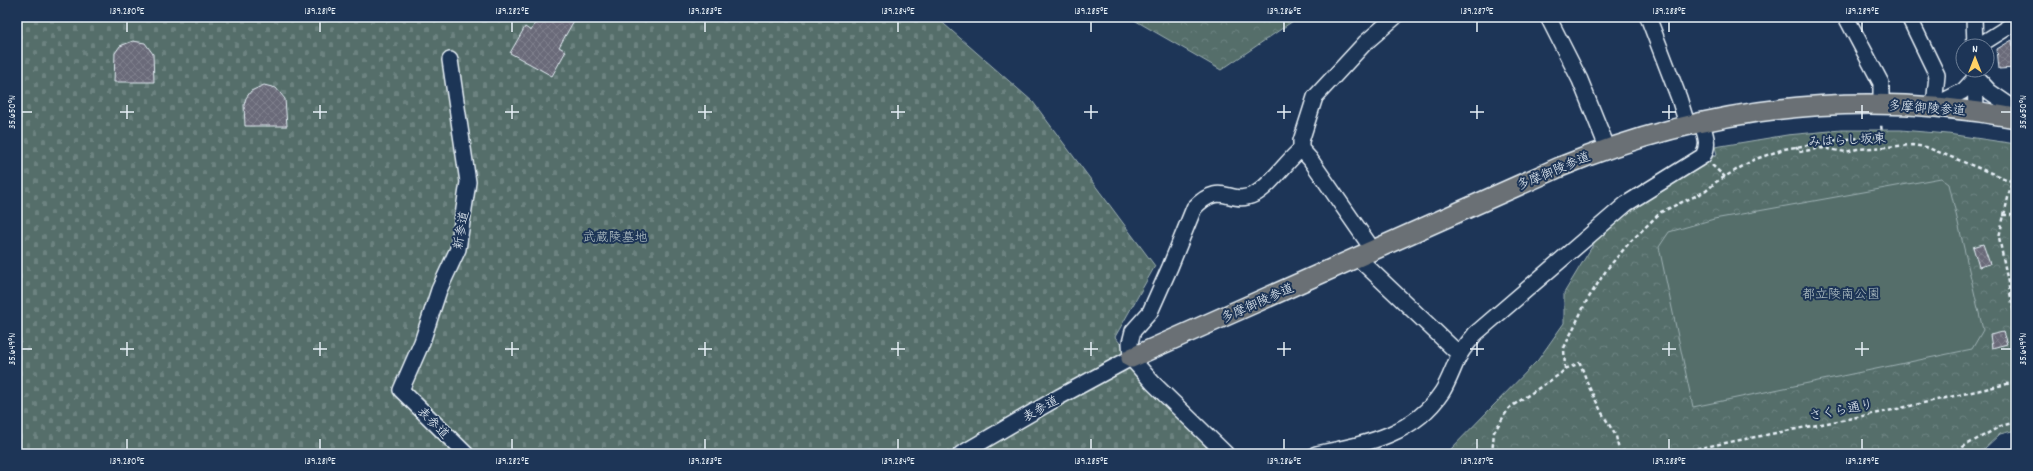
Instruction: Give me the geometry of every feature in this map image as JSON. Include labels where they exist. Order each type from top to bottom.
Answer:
[{"type":"main road","name":"多摩御陵参道","points":[[1126,361],[1365,253],[1607,147],[1694,123],[1747,112],[1791,107],[1881,104],[1934,106],[1976,110],[2012,109]]},
{"type":"street","points":[[1395,17],[1365,43],[1315,97],[1301,141],[1301,149],[1310,159],[1365,253],[1460,355]]},
{"type":"street","points":[[1548,17],[1580,80],[1607,147]]},
{"type":"street","points":[[1316,454],[1378,440],[1410,425],[1422,415],[1442,392],[1460,355],[1475,334],[1626,204],[1703,156],[1707,150],[1707,144],[1680,98],[1648,17]]},
{"type":"street","points":[[1846,17],[1881,83],[1881,104]]},
{"type":"street","points":[[1908,17],[1937,75],[1934,106]]},
{"type":"street","points":[[1974,17],[1974,38]]},
{"type":"street","points":[[1991,38],[2016,22]]},
{"type":"street","name":"新参道","points":[[401,390],[422,342],[439,290],[458,249],[468,182],[450,60]]},
{"type":"street","points":[[1934,106],[1963,91],[1972,78]]},
{"type":"street","points":[[1975,78],[1976,110]]},
{"type":"street","points":[[1978,78],[1990,92],[2012,109]]},
{"type":"street","points":[[1226,454],[1153,383],[1126,361],[1130,343],[1133,331],[1150,312],[1194,208],[1201,200],[1218,193],[1241,198],[1255,194],[1301,149]]},
{"type":"street","name":"表参道","points":[[961,454],[1059,397],[1126,361]]},
{"type":"street","name":"表参道","points":[[401,390],[466,454]]},
{"type":"path","points":[[1565,369],[1564,348],[1586,302],[1607,269],[1630,242],[1661,212],[1706,191],[1725,177],[1753,160],[1796,146],[1882,136],[1881,123]]},
{"type":"path","name":"みはらし坂東","points":[[1796,146],[1799,152],[1822,148],[1846,152],[1857,149],[1912,145],[1926,147],[2016,183]]},
{"type":"path","points":[[2016,163],[2010,181],[1999,237],[2016,323]]},
{"type":"path","points":[[2003,215],[2016,215]]},
{"type":"path","points":[[1492,454],[1496,425],[1509,408],[1560,374],[1565,369],[1580,363],[1589,387],[1616,436],[1619,451]]},
{"type":"path","name":"さくら通り","points":[[1669,454],[1888,411],[2016,382]]},
{"type":"path","points":[[1950,454],[2001,426],[2016,422]]},
{"type":"path","points":[[1615,454],[1619,451],[1629,451],[1634,454]]},
{"type":"green space","name":"武蔵陵墓地","points":[[17,17],[936,17],[1033,102],[1155,266],[1115,337],[1212,454],[17,454]]},
{"type":"green space","points":[[1129,17],[1299,17],[1221,70]]},
{"type":"green space","name":"都立陵南公園","points":[[1841,130],[1901,130],[1948,134],[2016,144],[2016,430],[2000,434],[1984,449],[1974,454],[1446,454],[1538,360],[1564,323],[1564,293],[1599,235],[1632,207],[1717,154],[1715,147],[1787,135]]},
{"type":"green space","points":[[1941,178],[1949,184],[1983,330],[1972,349],[1693,407],[1659,247],[1669,232],[1714,219]]},
{"type":"water","points":[[872,448],[876,453],[836,454],[843,450]]},
{"type":"building","points":[[538,17],[576,17],[559,47],[566,51],[552,76],[510,53],[525,27],[531,31]]},
{"type":"building","points":[[2012,40],[2016,68],[1999,69],[1997,49]]},
{"type":"building","points":[[133,41],[145,43],[153,54],[154,82],[114,82],[115,53],[120,46]]},
{"type":"building","points":[[264,85],[276,88],[285,99],[287,126],[245,126],[244,105],[246,98],[251,91]]},
{"type":"building","points":[[1983,244],[1990,264],[1979,267],[1973,247]]},
{"type":"building","points":[[2003,332],[2007,344],[1992,348],[1990,335]]}]
